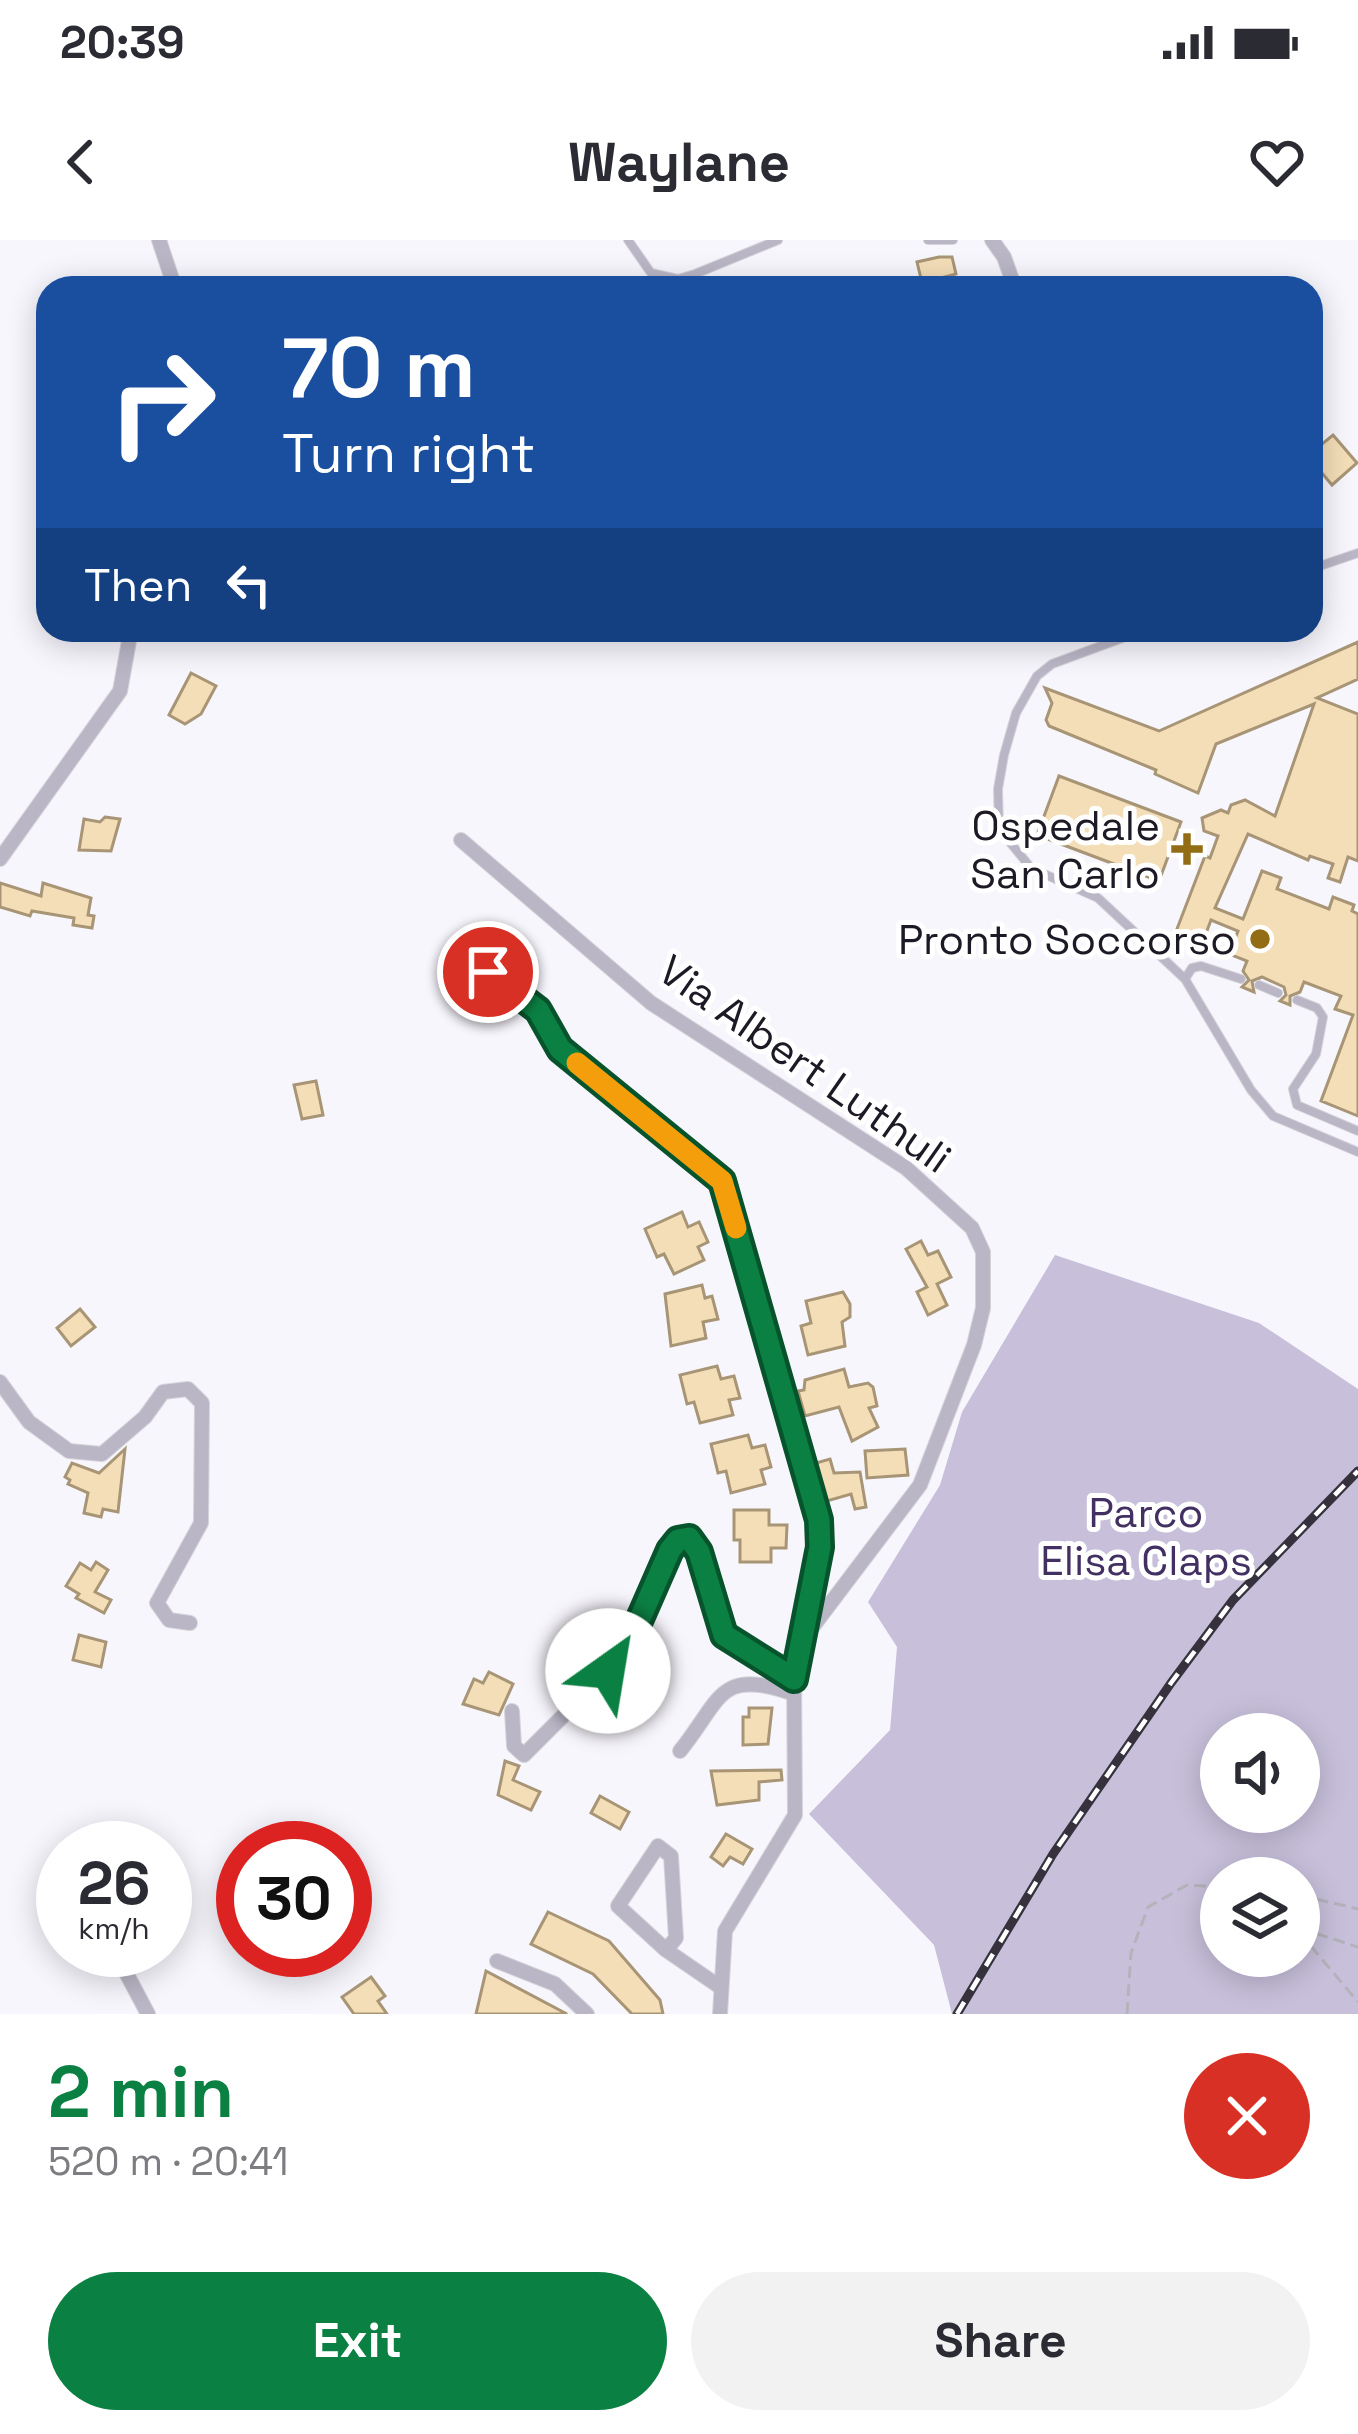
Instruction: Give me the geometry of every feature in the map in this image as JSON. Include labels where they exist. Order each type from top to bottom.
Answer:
[{"type":"street","points":[[159,240],[172,276]]},
{"type":"street","points":[[992,240],[1011,276]]},
{"type":"street","points":[[0,859],[120,691],[129,642]]},
{"type":"street","name":"Via Albert Luthuli","points":[[461,840],[652,1003],[906,1168],[972,1228],[983,1252],[983,1309],[974,1345],[920,1485],[801,1642]]},
{"type":"street","name":"Via Albert Luthuli","points":[[488,972],[538,1010],[560,1049],[722,1181],[819,1520],[820,1547],[794,1686],[795,1815],[725,1931],[720,2014]]},
{"type":"street","points":[[0,1382],[42,1432],[69,1450],[102,1454],[145,1417],[163,1392],[188,1389],[202,1403],[201,1523],[157,1604],[169,1620],[190,1623]]},
{"type":"street","points":[[512,1711],[514,1746],[524,1754],[608,1671],[631,1639],[670,1550],[678,1540],[689,1538],[699,1552],[724,1635],[794,1686]]},
{"type":"street","points":[[680,1750],[728,1686],[751,1681],[794,1686]]},
{"type":"street","points":[[667,1950],[676,1938],[671,1856],[658,1846],[618,1906],[667,1950],[720,1987]]},
{"type":"street","points":[[496,1961],[555,1984],[587,2014]]},
{"type":"street","points":[[128,1977],[148,2014]]},
{"type":"lane","points":[[628,240],[652,273],[668,276]]},
{"type":"lane","points":[[683,276],[778,240]]},
{"type":"lane","points":[[928,240],[952,240]]},
{"type":"lane","points":[[1323,565],[1358,553]]},
{"type":"lane","points":[[1112,642],[1052,664],[1036,676],[1016,713],[1004,755],[998,789],[999,830],[1031,868],[1098,898],[1185,980],[1251,1090],[1273,1116],[1358,1152]]},
{"type":"lane","points":[[1185,980],[1192,968],[1201,966],[1240,979]]},
{"type":"lane","points":[[1259,986],[1278,993]]},
{"type":"lane","points":[[1297,1000],[1317,1009],[1323,1018],[1316,1054],[1293,1089],[1293,1098],[1303,1111],[1358,1131]]},
{"type":"path","points":[[1127,2014],[1131,1953],[1148,1907],[1187,1886],[1200,1886]]},
{"type":"path","points":[[1320,1901],[1358,1910]]},
{"type":"path","points":[[1320,1936],[1358,1947]]},
{"type":"path","points":[[1320,1956],[1358,2002]]},
{"type":"green space","name":"Parco Elisa Claps","points":[[1055,1255],[1259,1323],[1358,1389],[1358,2014],[952,2014],[934,1945],[809,1814],[890,1730],[897,1647],[868,1602],[940,1485],[962,1412]]},
{"type":"building","points":[[952,257],[956,274],[920,276],[917,262]]},
{"type":"building","points":[[1333,435],[1357,463],[1332,485],[1323,474],[1323,443]]},
{"type":"building","points":[[1358,642],[1358,679],[1317,698],[1358,714],[1358,861],[1348,857],[1340,882],[1328,878],[1333,864],[1310,856],[1308,860],[1248,834],[1215,908],[1243,919],[1262,871],[1281,878],[1277,889],[1329,909],[1333,897],[1354,905],[1352,911],[1358,914],[1358,1116],[1321,1101],[1353,1015],[1335,1009],[1341,996],[1304,982],[1300,992],[1290,996],[1290,1005],[1280,1001],[1286,995],[1284,987],[1262,977],[1252,981],[1254,992],[1242,987],[1249,980],[1243,971],[1247,961],[1229,954],[1238,931],[1211,920],[1202,944],[1175,934],[1205,856],[1210,858],[1218,836],[1204,831],[1202,818],[1221,810],[1228,813],[1231,805],[1245,800],[1275,816],[1314,704],[1216,744],[1198,793],[1155,774],[1156,770],[1049,726],[1046,720],[1052,703],[1045,688],[1159,731]]},
{"type":"building","points":[[191,673],[216,686],[201,714],[185,724],[169,715]]},
{"type":"building","points":[[1059,776],[1181,822],[1159,881],[1037,835]]},
{"type":"building","points":[[105,817],[120,819],[111,851],[79,850],[84,819],[100,822]]},
{"type":"building","points":[[0,883],[41,896],[43,883],[91,898],[92,928],[73,925],[74,918],[32,911],[30,916],[0,907]]},
{"type":"building","points":[[316,1081],[323,1115],[302,1119],[294,1085]]},
{"type":"building","points":[[682,1212],[688,1227],[699,1222],[708,1242],[698,1247],[704,1260],[674,1274],[664,1254],[657,1257],[645,1229]]},
{"type":"building","points":[[921,1241],[928,1255],[938,1251],[951,1277],[937,1284],[947,1305],[928,1315],[917,1292],[927,1287],[906,1249]]},
{"type":"building","points":[[702,1285],[705,1298],[712,1296],[718,1319],[703,1322],[706,1338],[671,1346],[665,1294]]},
{"type":"building","points":[[843,1292],[850,1304],[850,1317],[842,1322],[845,1346],[808,1355],[801,1326],[811,1323],[806,1301]]},
{"type":"building","points":[[80,1309],[95,1327],[71,1346],[57,1328]]},
{"type":"building","points":[[717,1366],[721,1379],[734,1376],[740,1398],[729,1400],[733,1415],[700,1423],[694,1402],[687,1404],[680,1375]]},
{"type":"building","points":[[844,1369],[849,1387],[868,1383],[873,1387],[877,1406],[869,1408],[878,1427],[852,1441],[839,1407],[805,1416],[798,1391],[804,1390],[805,1380]]},
{"type":"building","points":[[748,1435],[752,1448],[765,1445],[771,1467],[761,1470],[765,1484],[731,1493],[726,1471],[718,1473],[711,1444]]},
{"type":"building","points":[[125,1449],[118,1512],[103,1509],[101,1517],[84,1513],[88,1493],[68,1484],[65,1477],[72,1463],[99,1473]]},
{"type":"building","points":[[905,1449],[908,1475],[867,1478],[865,1451]]},
{"type":"building","points":[[830,1459],[834,1473],[860,1472],[866,1507],[855,1509],[851,1494],[827,1501],[816,1463]]},
{"type":"building","points":[[734,1510],[769,1510],[769,1525],[787,1525],[786,1548],[771,1548],[771,1562],[740,1562]]},
{"type":"building","points":[[96,1562],[108,1570],[95,1592],[111,1600],[104,1613],[76,1598],[79,1594],[66,1586],[80,1563],[91,1570]]},
{"type":"building","points":[[79,1635],[106,1642],[101,1667],[73,1660]]},
{"type":"building","points":[[489,1672],[513,1684],[499,1715],[463,1704],[474,1679],[483,1683]]},
{"type":"building","points":[[749,1708],[772,1708],[768,1744],[743,1745],[743,1717],[749,1717]]},
{"type":"building","points":[[505,1761],[519,1766],[513,1780],[540,1792],[531,1810],[498,1795]]},
{"type":"building","points":[[781,1770],[782,1780],[759,1782],[759,1800],[717,1805],[711,1771]]},
{"type":"building","points":[[600,1796],[629,1812],[620,1829],[591,1813]]},
{"type":"building","points":[[726,1834],[752,1849],[743,1864],[730,1857],[723,1866],[711,1857]]},
{"type":"building","points":[[548,1912],[609,1941],[660,2000],[663,2014],[632,2014],[593,1974],[531,1944]]},
{"type":"building","points":[[486,1971],[567,2014],[476,2014]]},
{"type":"building","points":[[371,1977],[385,1996],[378,2001],[387,2014],[354,2014],[342,1997]]},
{"type":"railway","points":[[957,2014],[1053,1854],[1171,1683],[1233,1600],[1358,1471]]},
{"type":"slow traffic","points":[[577,1063],[722,1181],[736,1228]]},
{"type":"place","name":"Ospedale San Carlo","points":[[1187,849]]},
{"type":"place","name":"Pronto Soccorso","points":[[1260,939]]},
{"type":"route","points":[[488,972],[538,1010],[560,1049],[722,1181],[819,1520],[820,1547],[794,1679],[724,1635],[699,1552],[689,1538],[678,1540],[670,1550],[631,1639],[608,1671]]}]
